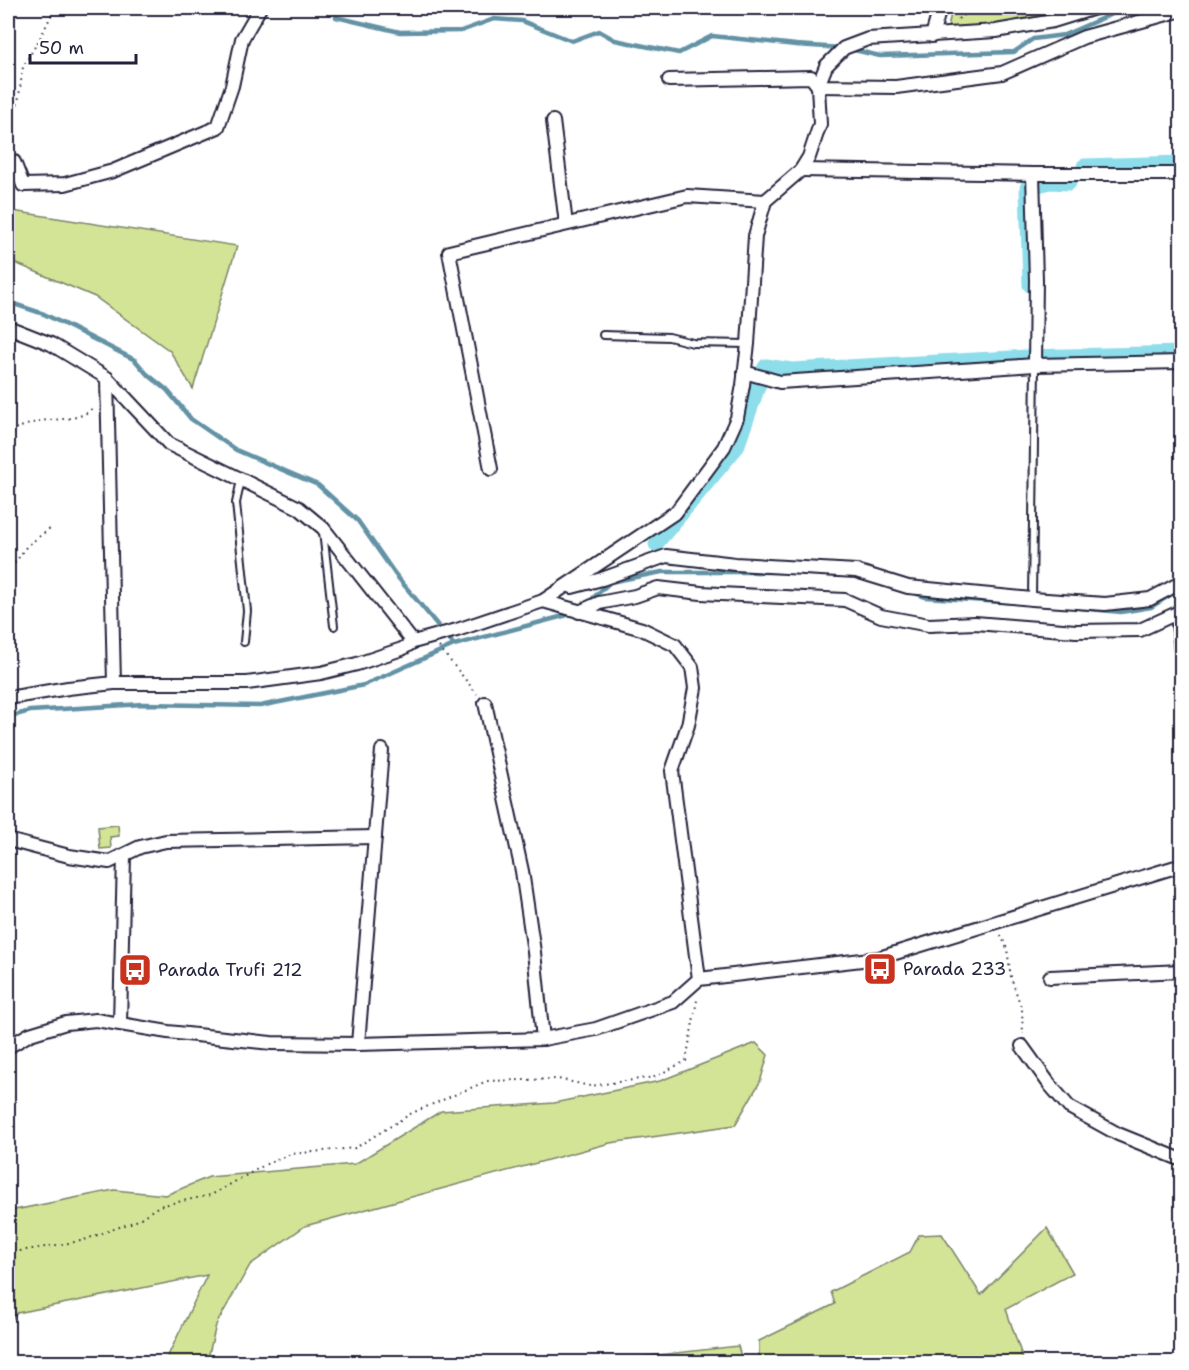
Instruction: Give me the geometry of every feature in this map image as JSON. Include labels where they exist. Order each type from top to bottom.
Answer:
[{"type":"street","points":[[8,161],[14,162],[24,185],[65,184],[113,171],[218,127],[232,86],[242,39],[260,8]]},
{"type":"street","points":[[932,36],[940,8]]},
{"type":"street","points":[[8,698],[114,683],[247,684],[321,673],[357,664],[402,649],[413,642],[436,637],[543,602],[676,512],[724,447],[737,418],[744,372],[755,236],[765,201],[801,170],[809,158],[820,124],[818,86],[826,66],[844,48],[868,39],[996,31],[1053,21],[1095,8]]},
{"type":"street","points":[[818,86],[896,87],[1002,73],[1084,37],[1182,10]]},
{"type":"street","points":[[669,80],[811,77],[818,86]]},
{"type":"street","points":[[553,121],[566,224]]},
{"type":"street","points":[[801,170],[1182,174]]},
{"type":"street","points":[[1033,174],[1036,280],[1035,365]]},
{"type":"street","points":[[491,469],[449,252],[687,195],[765,201]]},
{"type":"street","points":[[8,327],[51,344],[107,382],[169,444],[299,508],[323,528],[413,642]]},
{"type":"street","points":[[744,372],[780,382],[1035,365],[1182,362]]},
{"type":"street","points":[[107,382],[114,683]]},
{"type":"street","points":[[561,590],[602,579],[666,556],[735,564],[856,571],[908,587],[1105,604],[1150,599],[1182,582]]},
{"type":"street","points":[[579,612],[599,603],[635,596],[658,588],[701,593],[845,600],[881,616],[929,625],[975,623],[1076,632],[1140,630],[1179,610],[1182,661]]},
{"type":"street","points":[[543,602],[642,629],[675,645],[692,667],[695,688],[688,725],[672,771],[699,979]]},
{"type":"street","points":[[485,703],[522,871],[543,1039]]},
{"type":"street","points":[[358,1044],[382,750]]},
{"type":"street","points":[[8,840],[69,856],[109,862],[140,847],[166,841],[375,837]]},
{"type":"street","points":[[120,1023],[124,856]]},
{"type":"street","points":[[8,1047],[30,1034],[66,1023],[96,1020],[168,1032],[271,1043],[358,1044],[543,1039],[596,1029],[673,1002],[699,979],[879,958],[1182,865]]},
{"type":"street","points":[[1050,977],[1182,971]]},
{"type":"street","points":[[1022,1046],[1069,1107],[1118,1134],[1182,1160]]},
{"type":"lane","points":[[603,335],[669,337],[693,343],[748,344]]},
{"type":"lane","points":[[1032,599],[1035,365]]},
{"type":"lane","points":[[241,480],[236,503],[248,611],[244,642]]},
{"type":"lane","points":[[323,528],[334,626]]},
{"type":"path","points":[[8,120],[18,103],[23,67],[55,8]]},
{"type":"path","points":[[8,436],[12,436],[17,428],[39,421],[72,418],[91,410],[107,382]]},
{"type":"path","points":[[8,573],[26,547],[50,528]]},
{"type":"path","points":[[436,637],[441,651],[485,703]]},
{"type":"path","points":[[995,923],[1007,949],[1011,977],[1022,1010],[1022,1046]]},
{"type":"path","points":[[8,1253],[81,1241],[136,1221],[159,1206],[211,1195],[270,1162],[291,1154],[355,1148],[412,1113],[487,1081],[558,1079],[590,1086],[654,1077],[686,1061],[699,979]]},
{"type":"green space","points":[[952,8],[1079,8],[994,28],[948,28]]},
{"type":"green space","points":[[12,211],[237,246],[193,389],[170,351],[95,297],[8,260],[8,221]]},
{"type":"green space","points":[[118,825],[119,836],[110,837],[111,848],[100,849],[98,827]]},
{"type":"green space","points":[[756,1043],[768,1055],[760,1082],[735,1125],[610,1143],[305,1226],[250,1265],[216,1325],[207,1362],[165,1362],[207,1275],[17,1313],[8,1323],[10,1211],[114,1190],[166,1195],[209,1177],[355,1164],[441,1111],[554,1103],[660,1081]]},
{"type":"green space","points":[[1047,1228],[1073,1273],[1006,1309],[1024,1362],[762,1362],[759,1357],[759,1341],[835,1304],[831,1292],[910,1252],[919,1235],[942,1234],[981,1295]]},
{"type":"green space","points":[[738,1346],[742,1360],[760,1362],[596,1362]]},
{"type":"waterway","points":[[850,49],[880,56],[1014,52],[1033,39],[1064,35],[1121,10],[1155,8]]},
{"type":"waterway","points":[[336,17],[400,32],[461,31],[494,19],[522,21],[572,41],[599,31],[615,40],[679,53],[712,36],[842,48]]},
{"type":"waterway","points":[[1084,166],[1182,163]]},
{"type":"waterway","points":[[1030,285],[1027,188],[1050,182],[1069,183]]},
{"type":"waterway","points":[[8,302],[44,314],[135,360],[146,373],[167,390],[191,419],[236,450],[318,485],[358,521],[395,574],[454,645],[575,613]]},
{"type":"waterway","points":[[764,369],[766,366],[791,370],[1029,357],[1182,353]]},
{"type":"waterway","points":[[656,544],[737,447],[759,384]]},
{"type":"waterway","points":[[589,602],[610,582],[662,572],[781,572]]},
{"type":"waterway","points":[[912,592],[925,597],[1017,603]]},
{"type":"waterway","points":[[1079,608],[1121,612],[1151,607],[1173,593]]},
{"type":"waterway","points":[[8,717],[30,711],[143,704],[260,706],[364,685],[454,645]]},
{"type":"place","name":"Parada 233","points":[[880,969]]},
{"type":"place","name":"Parada Trufi 212","points":[[135,970]]}]
